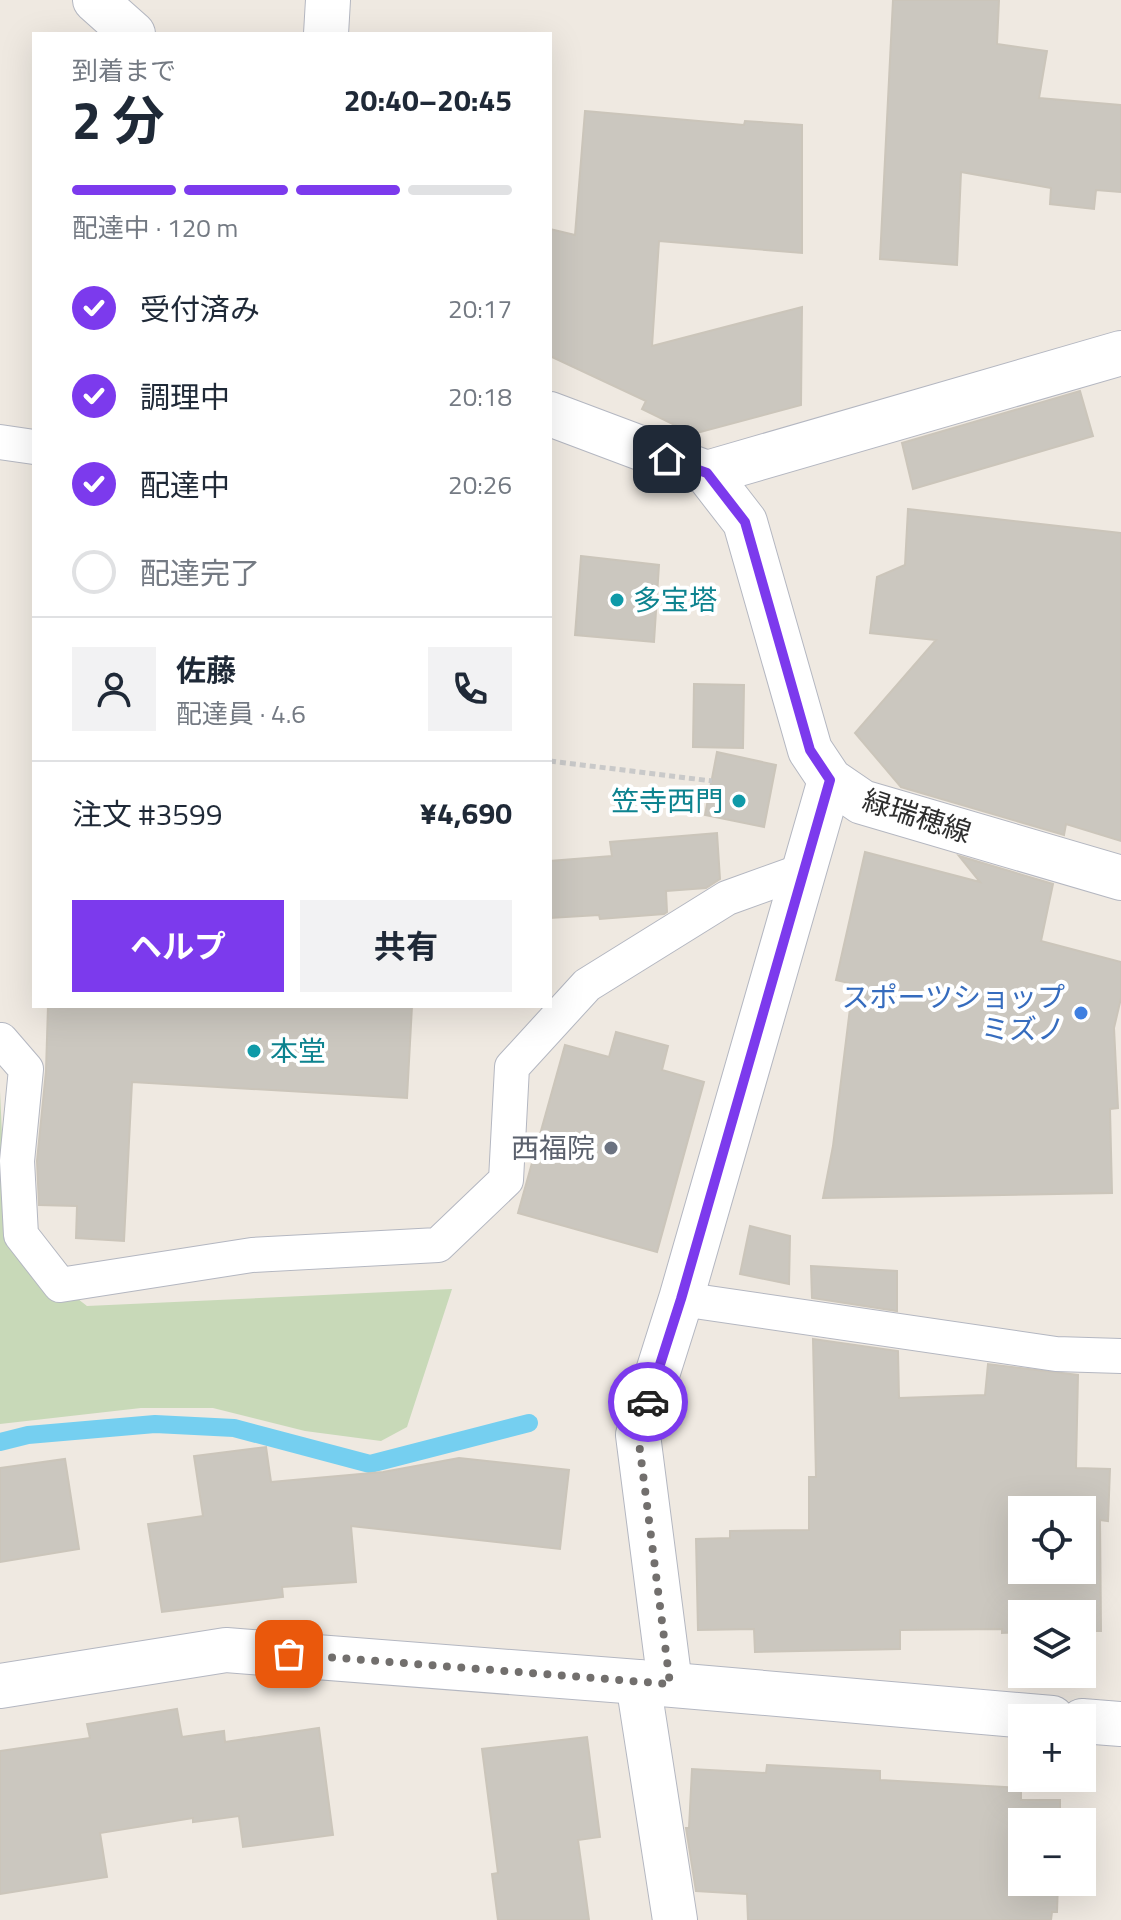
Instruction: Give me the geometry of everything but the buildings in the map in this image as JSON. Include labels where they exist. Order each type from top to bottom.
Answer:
[{"type":"street","points":[[95,0],[131,32]]},
{"type":"street","points":[[326,32],[328,0]]},
{"type":"street","points":[[552,415],[707,473],[1121,353]]},
{"type":"street","name":"緑瑞穂線","points":[[707,473],[745,522],[810,750],[830,780],[862,802],[1121,878]]},
{"type":"street","points":[[675,1920],[654,1683],[638,1435],[681,1299],[830,780]]},
{"type":"street","points":[[0,1686],[226,1650],[1008,1714]]},
{"type":"street","points":[[1096,1722],[1121,1724]]},
{"type":"lane","points":[[0,442],[32,447]]},
{"type":"lane","points":[[1,1040],[26,1069],[17,1161],[21,1235],[60,1285],[252,1255],[438,1245],[506,1180],[512,1067],[587,985],[727,898],[802,871]]},
{"type":"lane","points":[[681,1299],[1056,1354],[1121,1356]]},
{"type":"path","points":[[552,761],[712,781]]},
{"type":"green space","points":[[0,1091],[7,1244],[87,1306],[452,1289],[407,1427],[381,1441],[305,1431],[213,1408],[141,1408],[0,1424]]},
{"type":"waterway","points":[[0,1442],[28,1435],[155,1424],[234,1428],[370,1464],[529,1423]]},
{"type":"way so far","points":[[289,1654],[670,1684],[638,1435],[648,1402]]},
{"type":"place","name":"多宝塔","points":[[617,600]]},
{"type":"place","name":"笠寺西門","points":[[739,801]]},
{"type":"place","name":"スポーツショップ ミズノ","points":[[1081,1013]]},
{"type":"place","name":"本堂","points":[[254,1051]]},
{"type":"place","name":"西福院","points":[[611,1148]]},
{"type":"route","points":[[648,1402],[681,1299],[830,780],[810,750],[745,522],[707,473],[667,459]]}]
